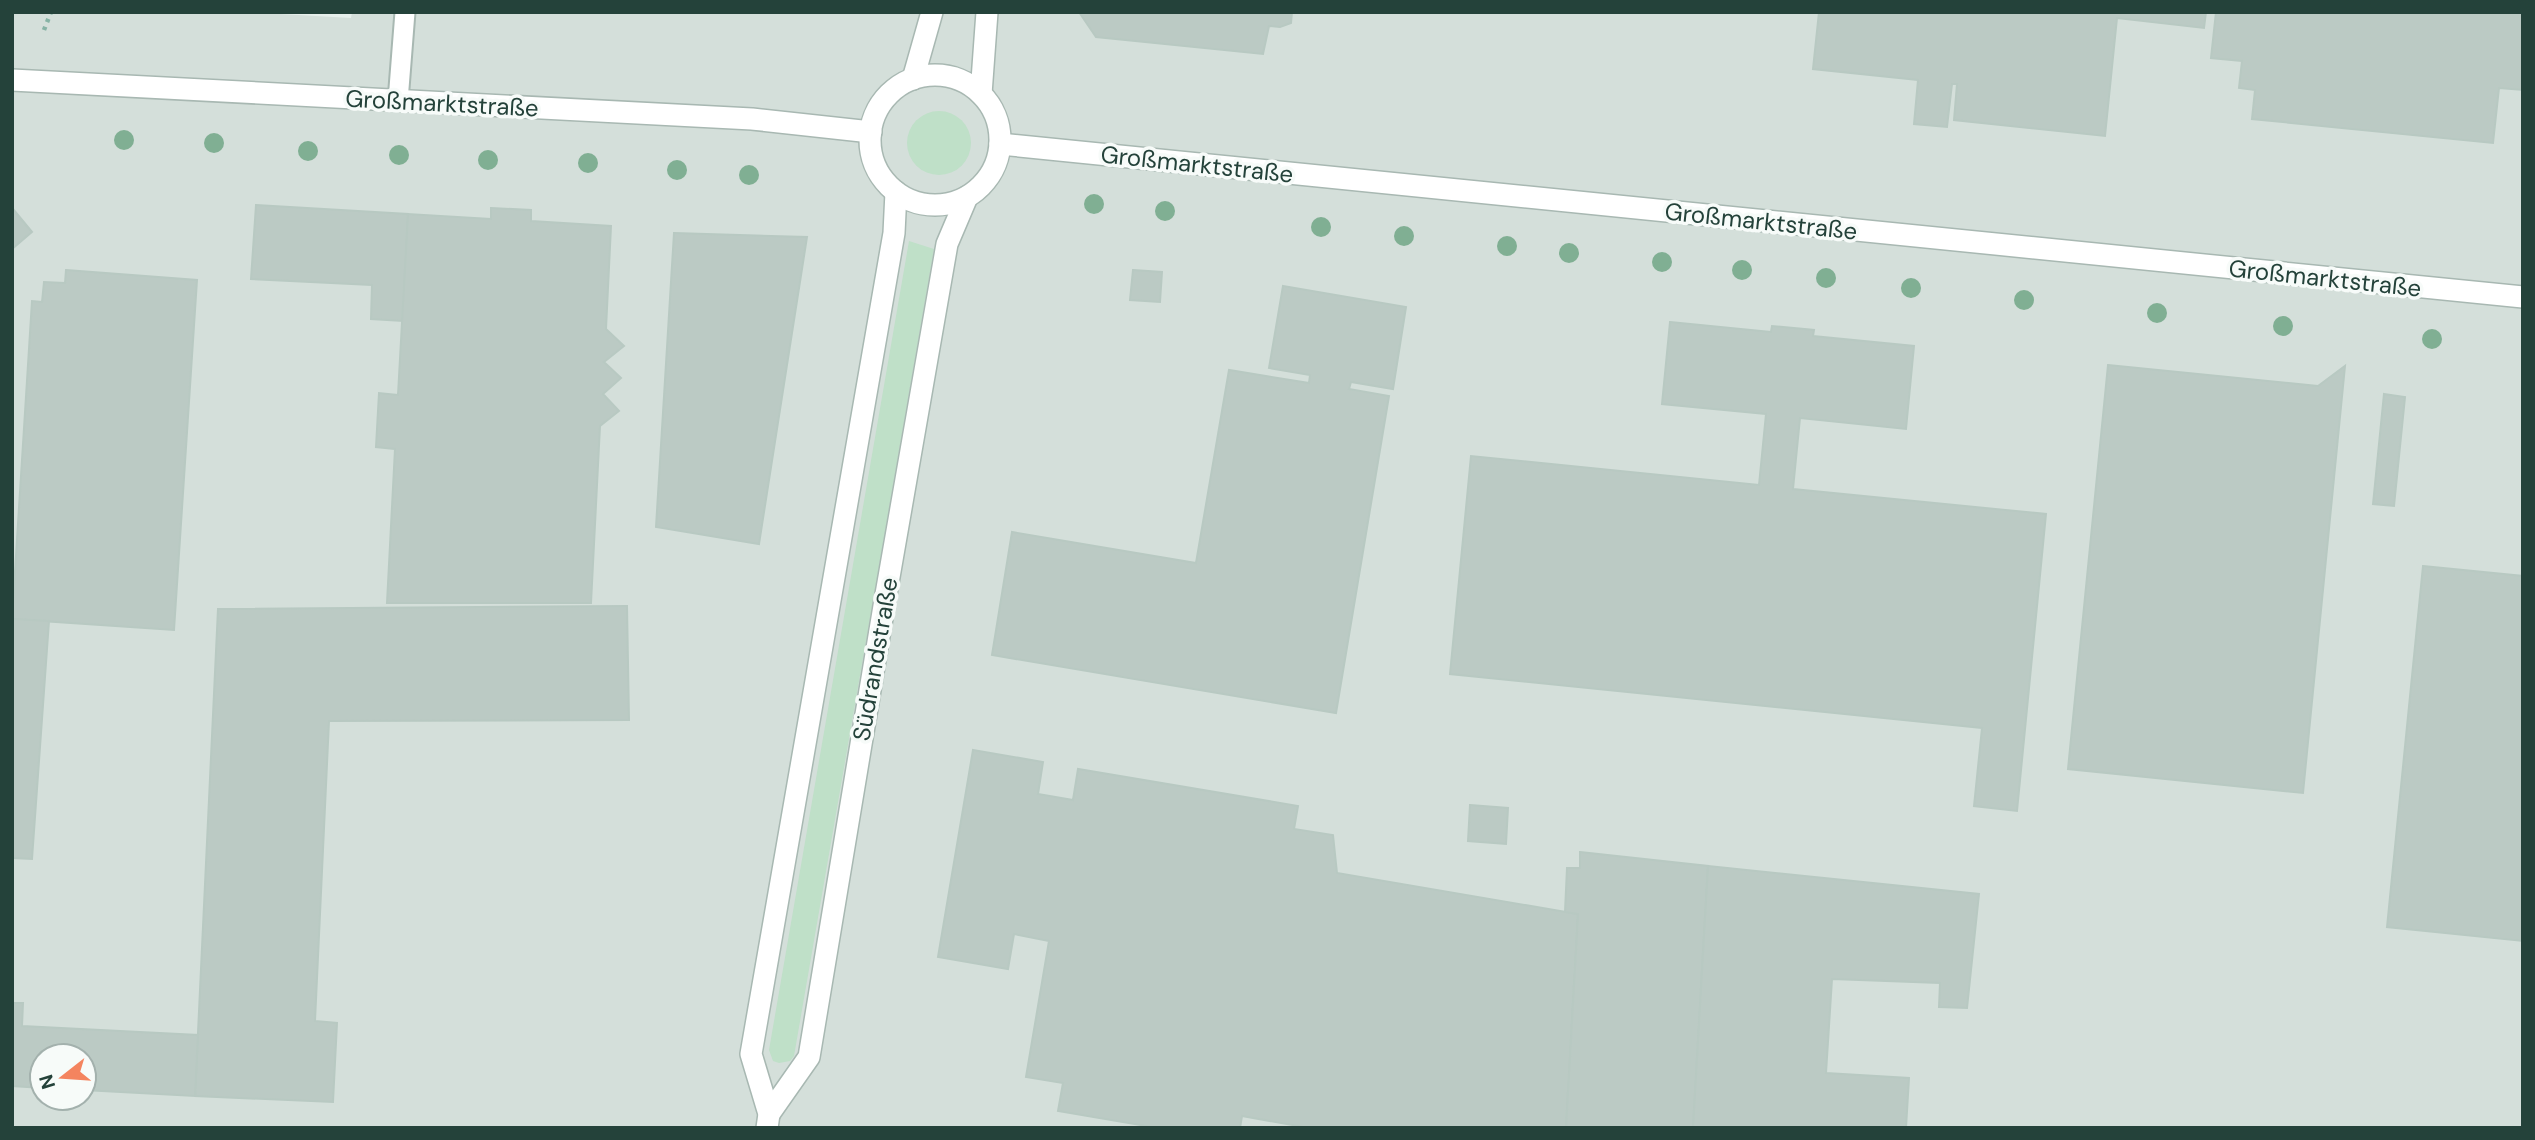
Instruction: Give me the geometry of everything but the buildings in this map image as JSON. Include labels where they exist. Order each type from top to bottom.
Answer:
[{"type":"street","points":[[913,79],[932,12]]},
{"type":"street","points":[[981,94],[987,12]]},
{"type":"street","points":[[967,197],[949,203],[929,205],[912,201],[896,192],[884,180],[875,165],[871,132],[876,114],[885,99],[898,87],[913,79],[930,75],[948,76],[966,83],[981,94],[995,116],[1000,144]]},
{"type":"street","name":"Großmarktstraße","points":[[12,80],[752,119],[871,132]]},
{"type":"street","name":"Großmarktstraße","points":[[1000,144],[2523,297]]},
{"type":"street","name":"Südrandstraße","points":[[768,1121],[809,1057],[947,244],[967,197],[981,186],[991,173],[1000,144]]},
{"type":"street","name":"Südrandstraße","points":[[768,1121],[751,1054],[894,233],[896,192]]},
{"type":"lane","points":[[398,101],[405,12]]},
{"type":"path","points":[[44,30],[51,12]]},
{"type":"shaded area","points":[[12,12],[245,12],[351,18],[352,12],[2523,12],[2523,1128],[12,1128]]},
{"type":"green space","points":[[939,111],[951,113],[962,120],[969,131],[969,155],[962,166],[951,173],[939,175],[927,173],[916,166],[909,155],[907,143],[909,131],[916,120],[927,113]]},
{"type":"green space","points":[[909,241],[934,249],[794,1056],[790,1061],[779,1063],[773,1061],[769,1050]]}]
